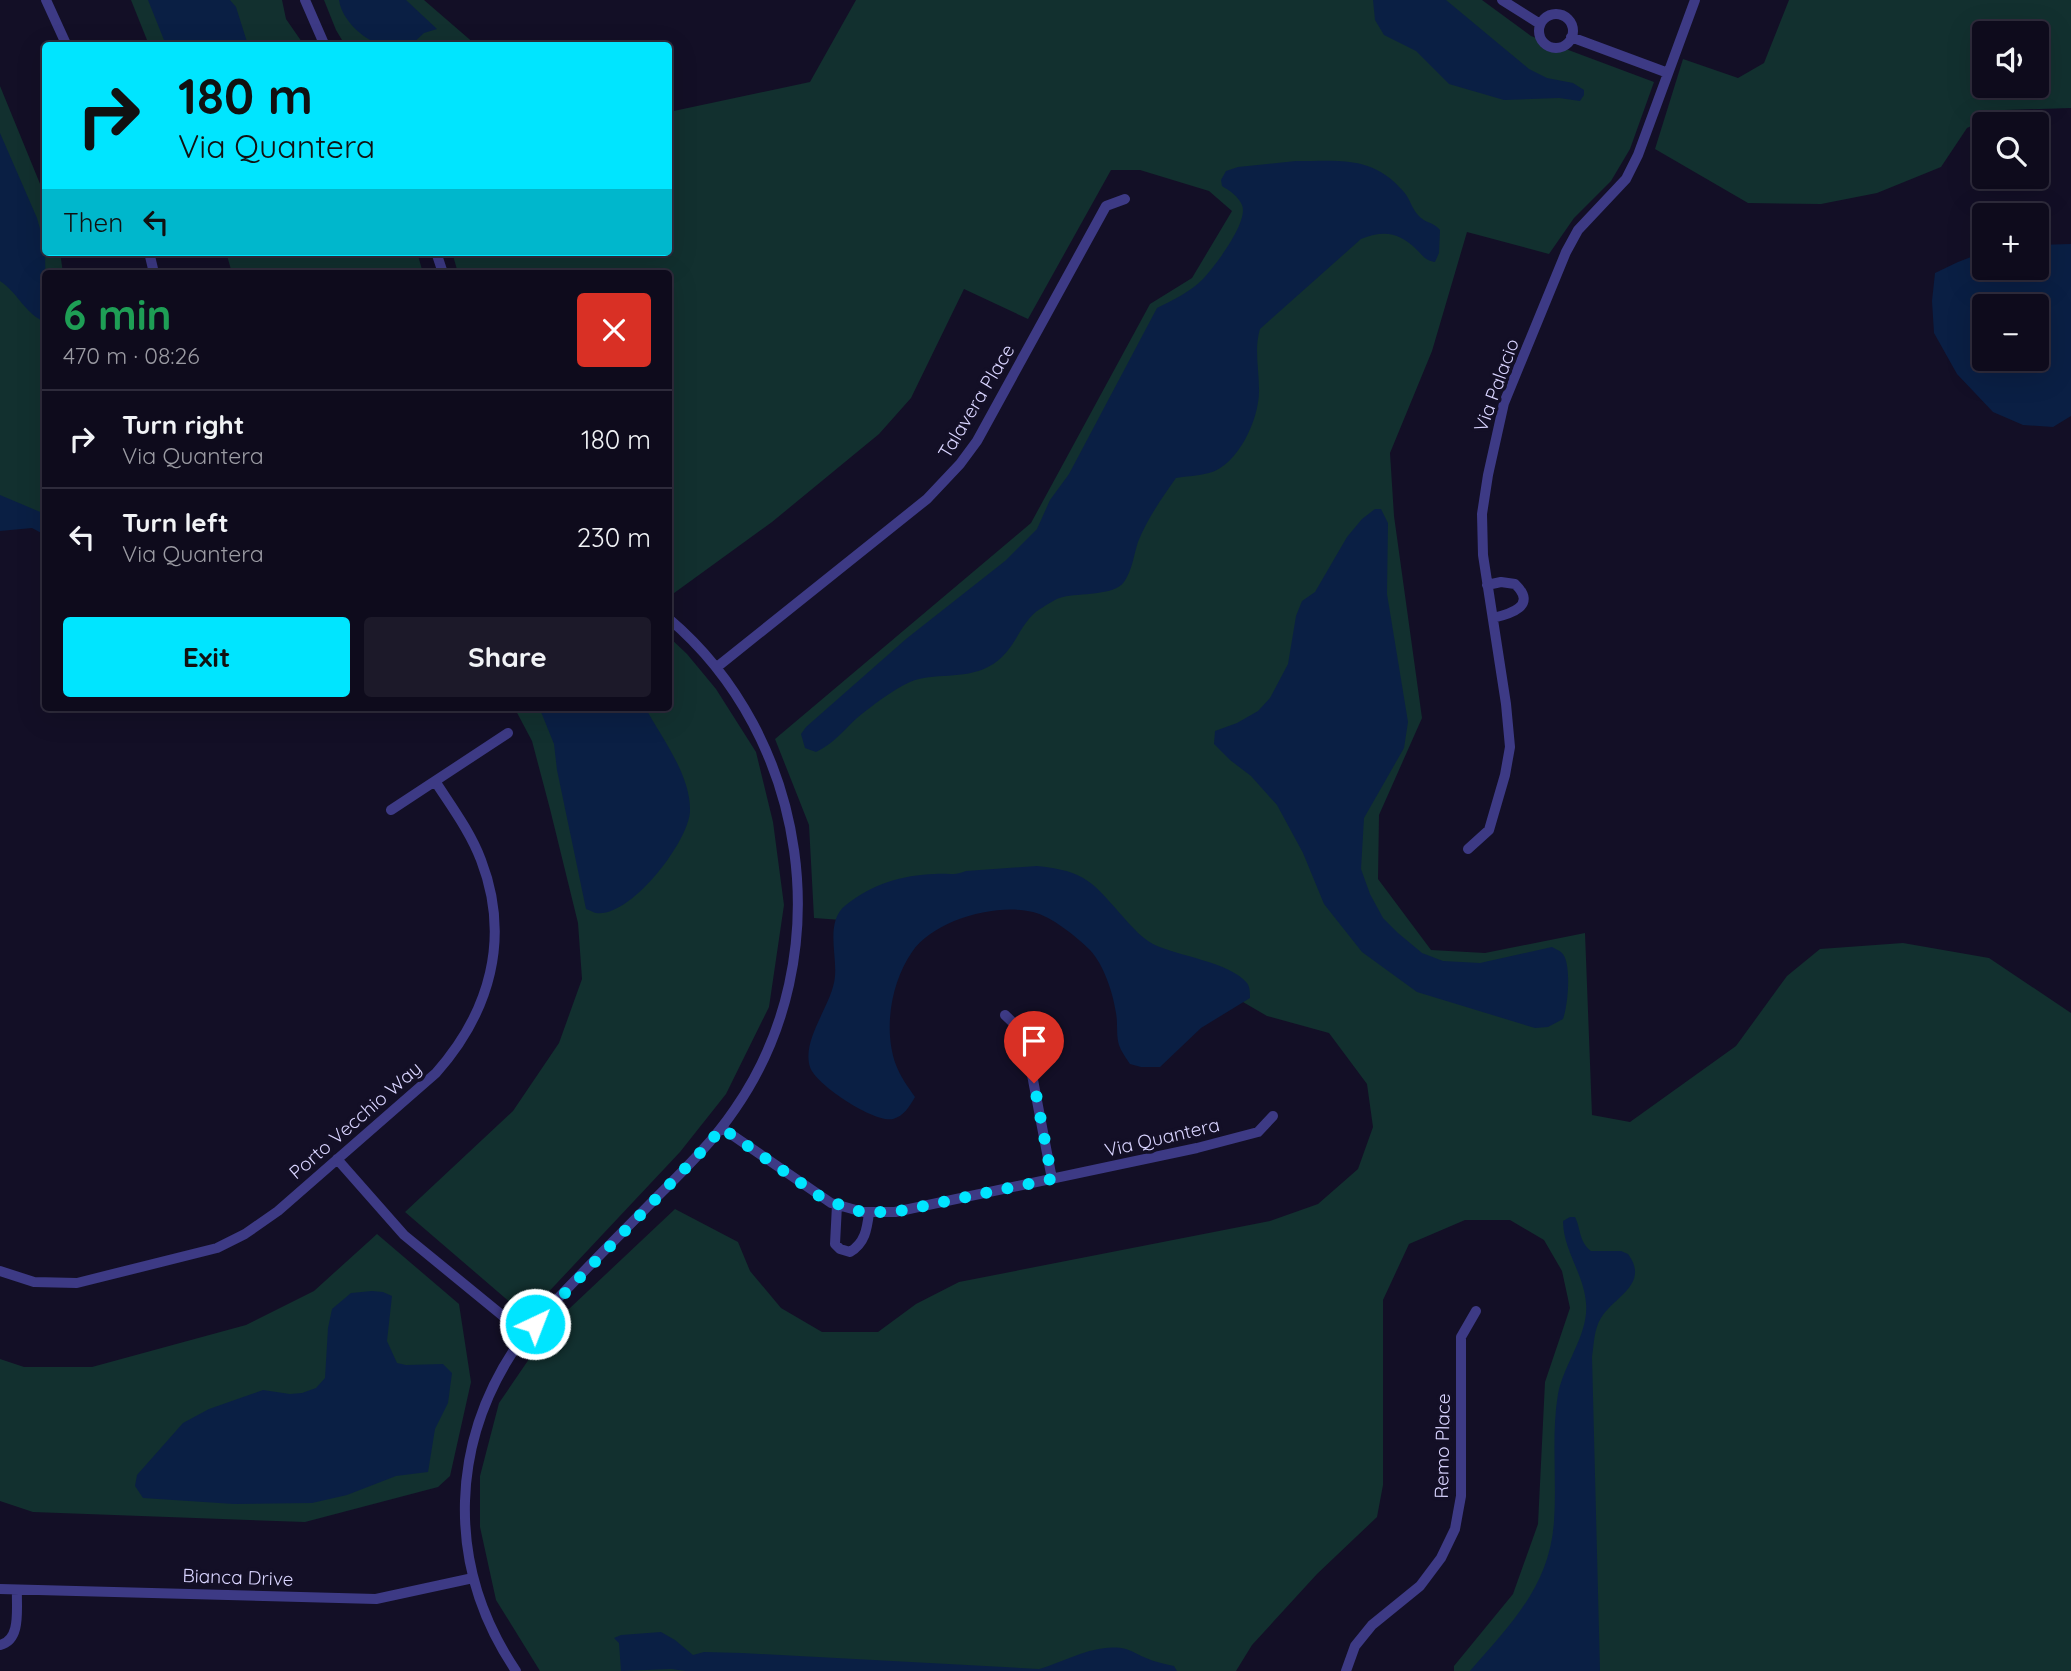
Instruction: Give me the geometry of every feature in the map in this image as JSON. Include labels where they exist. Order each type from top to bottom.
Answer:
[{"type":"street","points":[[46,0],[65,42]]},
{"type":"street","points":[[305,0],[323,42]]},
{"type":"street","points":[[1502,0],[1540,24]]},
{"type":"street","name":"Via Palacio","points":[[1468,849],[1489,830],[1506,775],[1510,747],[1483,555],[1482,514],[1494,439],[1504,403],[1566,252],[1578,230],[1626,179],[1638,155],[1695,0]]},
{"type":"street","points":[[1559,15],[1572,26],[1571,37],[1564,46],[1549,47],[1539,35],[1540,24],[1548,16],[1559,15]]},
{"type":"street","points":[[1571,37],[1668,74]]},
{"type":"street","name":"Talavera Place","points":[[716,667],[927,499],[952,474],[976,441],[1106,206],[1125,199]]},
{"type":"street","points":[[1487,584],[1515,584],[1522,594],[1521,607],[1517,611],[1493,618]]},
{"type":"street","points":[[516,1671],[494,1634],[473,1578],[465,1531],[464,1507],[469,1458],[474,1434],[491,1389],[525,1334],[722,1128],[762,1061],[783,1006],[795,949],[798,884],[791,825],[777,775],[753,722],[716,667],[672,622]]},
{"type":"street","points":[[391,810],[508,733]]},
{"type":"street","name":"Porto Vecchio Way","points":[[0,1271],[34,1282],[77,1283],[217,1248],[245,1234],[278,1211],[436,1073],[469,1030],[486,990],[495,926],[488,878],[468,833],[435,781]]},
{"type":"street","points":[[1004,1015],[1024,1033],[1052,1179]]},
{"type":"street","name":"Via Quantera","points":[[722,1128],[821,1197],[837,1205],[869,1213],[895,1212],[1197,1148],[1258,1132],[1273,1116]]},
{"type":"street","points":[[337,1159],[404,1235],[525,1334]]},
{"type":"street","points":[[837,1205],[835,1244],[840,1250],[850,1252],[858,1247],[866,1232],[869,1213]]},
{"type":"street","name":"Remo Place","points":[[1346,1671],[1354,1646],[1372,1625],[1420,1586],[1441,1558],[1455,1529],[1461,1496],[1461,1336],[1476,1311]]},
{"type":"street","name":"Bianca Drive","points":[[0,1589],[376,1599],[473,1578]]},
{"type":"street","points":[[0,1645],[12,1638],[15,1630],[16,1590]]},
{"type":"green space","points":[[131,0],[282,0],[286,19],[302,42],[148,42]]},
{"type":"green space","points":[[324,0],[424,0],[473,42],[343,42]]},
{"type":"green space","points":[[856,0],[1482,0],[1531,36],[1654,82],[1630,149],[1611,181],[1574,218],[1549,254],[1467,232],[1432,351],[1390,453],[1394,516],[1422,718],[1379,815],[1378,879],[1431,950],[1485,953],[1585,933],[1592,1115],[1630,1122],[1736,1046],[1787,976],[1820,949],[1903,943],[1989,958],[2071,1013],[2071,1671],[1454,1671],[1454,1666],[1513,1594],[1538,1524],[1545,1382],[1570,1308],[1562,1271],[1544,1240],[1510,1220],[1465,1220],[1409,1244],[1383,1300],[1383,1485],[1377,1517],[1317,1574],[1252,1645],[1236,1671],[540,1671],[496,1600],[480,1527],[480,1476],[499,1403],[553,1324],[675,1209],[738,1242],[750,1271],[781,1308],[822,1332],[878,1332],[916,1304],[959,1282],[1270,1221],[1318,1204],[1358,1169],[1373,1127],[1367,1084],[1329,1033],[1267,1016],[1085,910],[975,895],[869,922],[814,918],[809,825],[775,739],[1031,523],[1150,304],[1192,278],[1232,211],[1209,191],[1140,170],[1111,170],[1028,319],[964,289],[911,398],[879,434],[772,522],[672,595],[672,270],[457,270],[453,256],[672,256],[672,111],[810,82]]},
{"type":"green space","points":[[1789,0],[2071,0],[2071,108],[1972,112],[1972,126],[1967,128],[1941,167],[1877,193],[1821,204],[1748,203],[1655,149],[1683,59],[1738,78],[1764,63]]},
{"type":"green space","points":[[0,86],[42,189],[42,256],[61,256],[63,270],[42,270],[42,521],[0,501]]},
{"type":"green space","points":[[227,256],[418,256],[422,270],[231,270]]},
{"type":"green space","points":[[672,640],[716,689],[756,752],[773,822],[784,905],[769,1007],[726,1094],[680,1152],[526,1316],[405,1212],[513,1111],[559,1043],[582,979],[578,923],[532,741],[516,711],[672,711]]},
{"type":"green space","points":[[377,1234],[459,1304],[471,1382],[450,1476],[438,1487],[305,1522],[33,1512],[0,1501],[0,1359],[24,1367],[92,1367],[246,1325],[314,1291]]},
{"type":"water","points":[[148,0],[230,0],[236,7],[247,42],[165,42]]},
{"type":"water","points":[[339,0],[406,0],[437,29],[424,33],[414,42],[375,42],[356,30],[341,8]]},
{"type":"water","points":[[1373,0],[1446,0],[1529,69],[1547,78],[1573,83],[1584,90],[1584,95],[1580,101],[1559,98],[1504,100],[1449,84],[1416,51],[1384,35],[1375,20]]},
{"type":"water","points":[[0,133],[37,218],[42,236],[45,270],[42,270],[42,320],[0,281]]},
{"type":"water","points":[[1296,161],[1355,163],[1368,166],[1392,180],[1406,195],[1420,218],[1440,230],[1439,253],[1435,262],[1427,259],[1404,239],[1391,234],[1377,234],[1361,239],[1260,329],[1257,351],[1258,400],[1252,426],[1246,438],[1230,460],[1220,468],[1205,474],[1176,478],[1146,525],[1129,573],[1119,586],[1105,592],[1054,600],[1033,615],[1005,654],[988,667],[969,673],[910,682],[876,703],[822,749],[816,752],[805,748],[801,734],[806,727],[906,639],[1005,561],[1037,529],[1050,500],[1069,474],[1157,308],[1187,292],[1203,279],[1236,232],[1243,213],[1242,205],[1236,196],[1222,186],[1221,180],[1226,171],[1238,167]]},
{"type":"water","points":[[2071,244],[2071,416],[2053,427],[2023,425],[1993,412],[1957,374],[1934,333],[1932,301],[1935,273],[1972,257],[1972,280],[2049,280],[2049,245]]},
{"type":"water","points":[[0,495],[42,513],[42,533],[32,528],[0,531]]},
{"type":"water","points":[[1375,509],[1381,509],[1388,523],[1387,594],[1408,722],[1404,748],[1364,818],[1361,869],[1383,918],[1422,953],[1443,961],[1480,963],[1552,947],[1561,952],[1567,966],[1566,1005],[1563,1019],[1548,1027],[1535,1028],[1417,992],[1362,952],[1324,904],[1303,853],[1277,805],[1251,776],[1214,744],[1215,731],[1258,711],[1270,698],[1288,664],[1296,616],[1302,601],[1315,592],[1347,537],[1362,519]]},
{"type":"water","points":[[541,711],[647,711],[686,784],[690,811],[680,840],[656,875],[641,891],[610,911],[596,913],[586,909],[554,744]]},
{"type":"water","points":[[1037,866],[1067,871],[1088,881],[1145,939],[1163,948],[1229,970],[1247,983],[1250,998],[1201,1028],[1160,1067],[1130,1064],[1119,1045],[1110,988],[1100,963],[1090,950],[1040,914],[1018,910],[984,912],[935,931],[912,952],[899,977],[891,1007],[890,1037],[898,1069],[915,1097],[906,1111],[893,1119],[873,1115],[847,1101],[815,1075],[808,1056],[810,1045],[833,987],[834,929],[840,912],[846,905],[877,886],[911,876]]},
{"type":"water","points":[[1575,1217],[1582,1239],[1591,1251],[1621,1251],[1628,1254],[1634,1264],[1635,1274],[1628,1289],[1601,1318],[1592,1357],[1600,1671],[1470,1671],[1526,1603],[1545,1565],[1551,1544],[1558,1394],[1586,1315],[1582,1282],[1564,1232],[1563,1221]]},
{"type":"water","points":[[372,1291],[392,1296],[387,1341],[397,1363],[443,1364],[452,1373],[448,1403],[435,1429],[428,1472],[396,1476],[347,1495],[312,1503],[234,1504],[143,1498],[135,1486],[137,1475],[183,1423],[209,1409],[263,1390],[290,1394],[316,1388],[325,1378],[332,1309],[351,1293]]},
{"type":"water","points":[[661,1632],[693,1655],[704,1652],[742,1653],[1039,1669],[1082,1653],[1115,1648],[1126,1649],[1153,1661],[1174,1666],[1177,1671],[621,1671],[619,1643],[614,1638]]},
{"type":"route","points":[[535,1324],[722,1128],[831,1203],[863,1212],[895,1212],[1052,1179],[1034,1083]]}]
